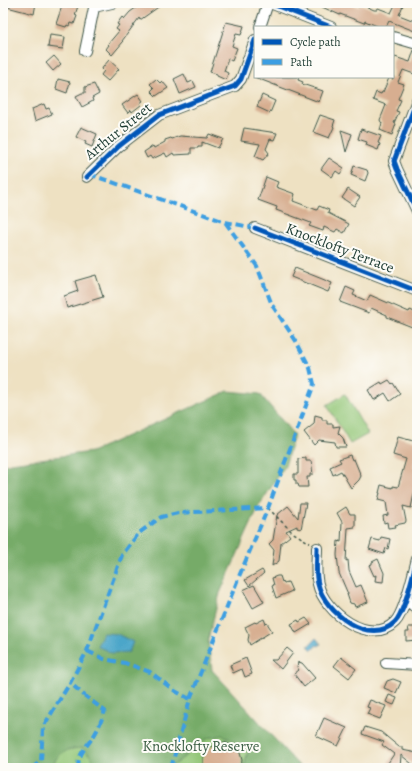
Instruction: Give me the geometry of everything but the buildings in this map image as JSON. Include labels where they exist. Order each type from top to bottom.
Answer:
[{"type":"street","points":[[85,51],[94,5],[112,3]]},
{"type":"street","points":[[260,26],[269,3],[328,26]]},
{"type":"street","points":[[394,37],[417,44]]},
{"type":"street","name":"Arthur Street","points":[[86,177],[119,146],[159,115],[235,86],[241,79],[254,43]]},
{"type":"street","points":[[417,100],[394,161],[417,211]]},
{"type":"street","name":"Knocklofty Terrace","points":[[255,228],[417,291]]},
{"type":"street","points":[[317,548],[318,585],[327,603],[341,618],[349,623],[367,629],[384,629],[397,621],[406,599],[417,559]]},
{"type":"street","points":[[406,599],[417,609]]},
{"type":"street","points":[[386,662],[417,665]]},
{"type":"path","points":[[268,508],[292,532],[317,548]]},
{"type":"green space","points":[[228,391],[260,394],[294,435],[285,466],[259,506],[220,593],[208,640],[212,670],[301,768],[244,768],[248,750],[223,735],[208,738],[170,768],[101,768],[83,748],[68,750],[60,754],[51,768],[3,768],[3,465],[91,452]]},
{"type":"green space","points":[[345,394],[368,434],[350,444],[327,405]]},
{"type":"green space","name":"Knocklofty Reserve","points":[[187,716],[283,756],[279,768],[21,768],[103,723]]},
{"type":"water","points":[[103,633],[117,634],[133,642],[129,652],[112,653],[97,646]]},
{"type":"water","points":[[316,638],[321,644],[319,646],[317,645],[312,650],[308,646]]},
{"type":"marked path","points":[[89,174],[225,222],[255,228]]},
{"type":"marked path","points":[[171,768],[190,699],[268,508],[314,384],[310,368],[296,341],[272,305],[257,266],[225,222]]},
{"type":"marked path","points":[[79,768],[78,763],[81,754],[96,732],[105,711],[70,683],[87,651],[122,555],[139,533],[161,517],[178,513],[268,508]]},
{"type":"marked path","points":[[87,651],[104,659],[125,663],[150,672],[175,691],[190,699]]},
{"type":"marked path","points":[[32,768],[41,761],[43,727],[70,683]]},
{"type":"cycle path","points":[[270,3],[328,26]]},
{"type":"cycle path","points":[[87,177],[119,146],[159,115],[235,86],[241,79],[254,43]]},
{"type":"cycle path","points":[[417,100],[394,161],[417,211]]},
{"type":"cycle path","points":[[255,228],[417,291]]},
{"type":"cycle path","points":[[317,548],[316,571],[317,580],[322,595],[338,615],[349,623],[373,631],[385,629],[399,617],[417,559]]}]
